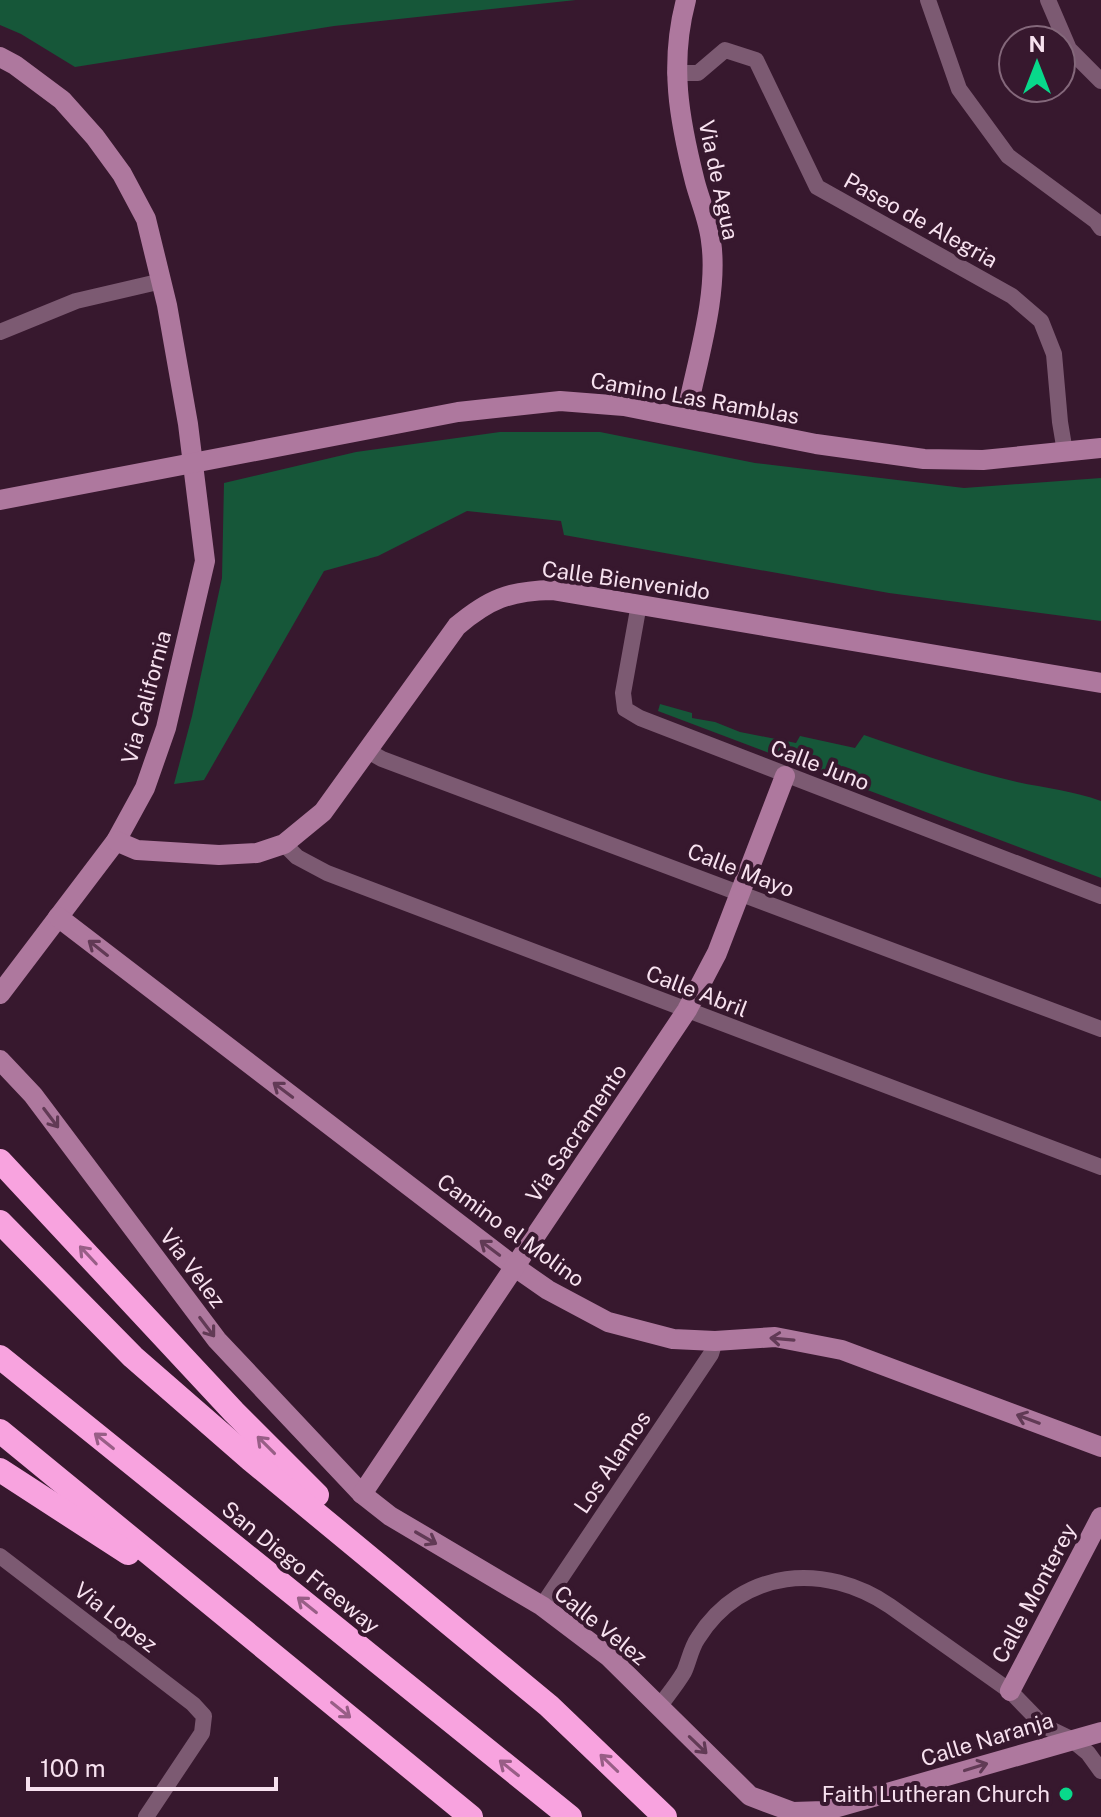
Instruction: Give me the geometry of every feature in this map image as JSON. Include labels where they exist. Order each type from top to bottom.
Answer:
[{"type":"highway","points":[[0,1161],[223,1401],[318,1497],[354,1545]]},
{"type":"highway","points":[[0,1222],[133,1357],[549,1706],[665,1817]]},
{"type":"highway","name":"San Diego Freeway","points":[[0,1357],[570,1817]]},
{"type":"highway","points":[[0,1431],[471,1817]]},
{"type":"highway","points":[[0,1470],[237,1625]]},
{"type":"street","name":"Via de Agua","points":[[686,0],[675,73],[677,95],[694,180],[711,241],[710,298],[686,417]]},
{"type":"street","points":[[928,0],[959,89],[1008,156],[1096,221],[1101,228]]},
{"type":"street","points":[[1048,0],[1069,49],[1101,81]]},
{"type":"street","name":"Paseo de Alegria","points":[[675,73],[698,73],[725,50],[756,60],[817,187],[1012,296],[1041,321],[1054,354],[1065,452]]},
{"type":"street","name":"Via California","points":[[0,57],[62,100],[122,174],[146,219],[174,345],[205,561],[166,728],[145,788],[116,841],[0,994]]},
{"type":"street","points":[[0,332],[76,301],[162,281]]},
{"type":"street","name":"Camino Las Ramblas","points":[[0,500],[458,412],[560,401],[624,406],[829,446],[924,459],[983,460],[1101,448]]},
{"type":"street","name":"Calle Bienvenido","points":[[116,841],[137,850],[219,855],[257,853],[284,844],[323,812],[457,626],[481,605],[529,590],[552,590],[639,604],[1101,683]]},
{"type":"street","name":"Calle Juno","points":[[639,604],[623,693],[625,709],[640,718],[785,776],[1101,896]]},
{"type":"street","name":"Calle Mayo","points":[[366,750],[382,759],[1101,1029]]},
{"type":"street","name":"Via Sacramento","points":[[362,1494],[687,1010],[717,953],[785,776]]},
{"type":"street","name":"Calle Abril","points":[[284,844],[297,857],[327,873],[1101,1167]]},
{"type":"street","name":"Camino el Molino","points":[[58,917],[515,1267],[561,1298],[608,1322],[673,1339],[715,1341],[775,1337],[842,1350],[1101,1447]]},
{"type":"street","name":"Via Velez","points":[[0,1060],[33,1095],[217,1340],[362,1494]]},
{"type":"street","name":"Los Alamos","points":[[542,1606],[711,1354],[715,1341]]},
{"type":"street","name":"Calle Velez","points":[[362,1494],[390,1516],[542,1606],[608,1656],[750,1796],[793,1812]]},
{"type":"street","name":"Calle Monterey","points":[[1010,1691],[1101,1517]]},
{"type":"street","name":"Via Lopez","points":[[0,1556],[193,1704],[204,1716],[202,1733],[146,1817]]},
{"type":"street","points":[[659,1707],[685,1670],[696,1640],[714,1617],[737,1598],[766,1584],[796,1576],[825,1578],[871,1593],[1010,1691],[1044,1726],[1071,1739],[1088,1753],[1101,1771]]},
{"type":"street","name":"Calle Naranja","points":[[793,1812],[824,1811],[870,1800],[1101,1732]]},
{"type":"green space","points":[[0,0],[576,0],[334,26],[75,67],[21,34],[0,25]]},
{"type":"green space","points":[[500,432],[600,432],[755,463],[964,488],[1101,478],[1101,621],[889,593],[564,535],[561,521],[467,511],[378,556],[324,571],[204,780],[174,784],[222,578],[224,483],[356,452]]},
{"type":"green space","points":[[660,704],[692,713],[692,718],[715,722],[740,732],[796,743],[800,736],[855,748],[864,735],[978,772],[1101,801],[1101,878],[658,711]]},
{"type":"place","name":"Faith Lutheran Church","points":[[1066,1794]]}]
